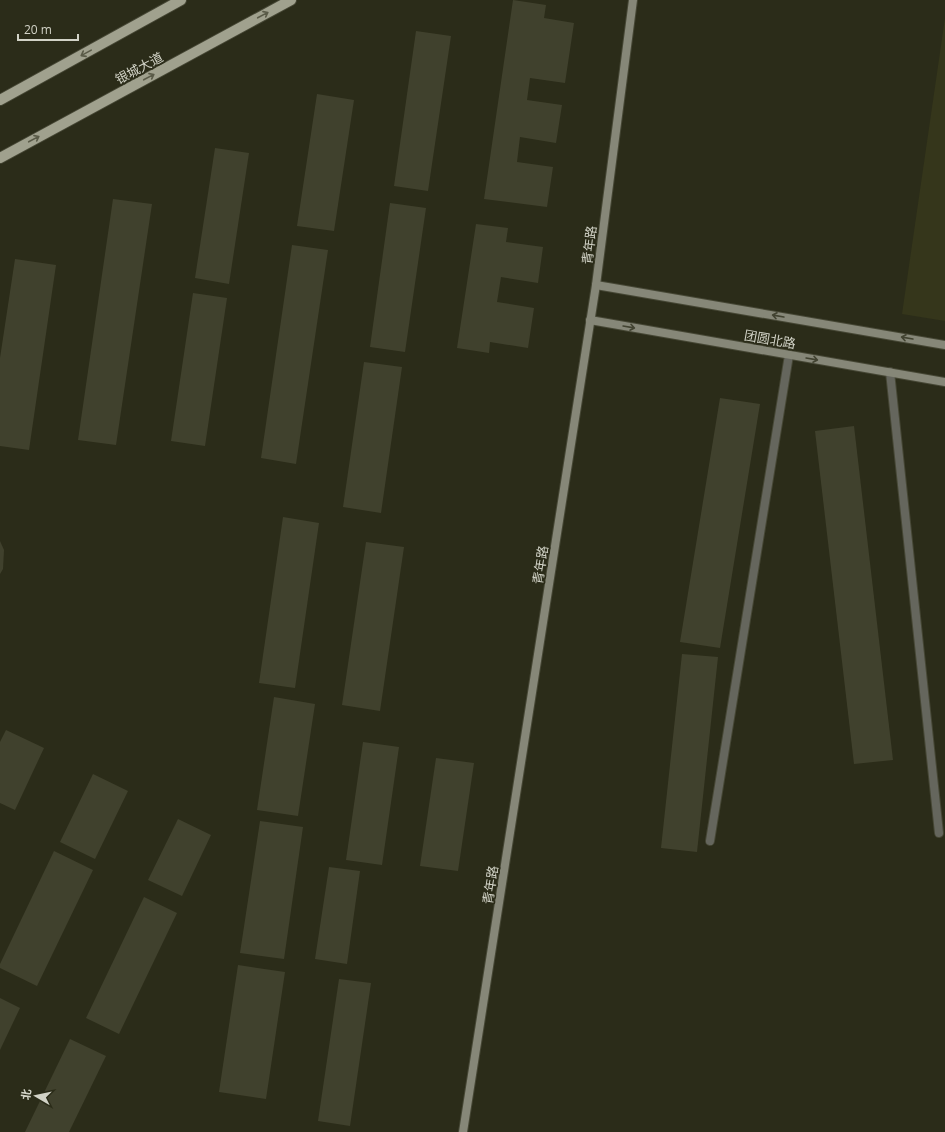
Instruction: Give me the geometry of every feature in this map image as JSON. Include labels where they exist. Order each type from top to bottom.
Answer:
[{"type":"main road","points":[[0,100],[181,0]]},
{"type":"main road","name":"银城大道","points":[[0,158],[291,0]]},
{"type":"street","name":"青年路","points":[[463,1132],[596,285],[633,0]]},
{"type":"street","name":"团圆北路","points":[[596,285],[945,345]]},
{"type":"street","name":"团圆北路","points":[[590,320],[945,382]]},
{"type":"street","points":[[710,841],[789,355]]},
{"type":"street","points":[[890,372],[939,833]]},
{"type":"shaded area","points":[[945,18],[945,321],[902,314]]},
{"type":"building","points":[[513,0],[546,5],[544,18],[574,23],[565,83],[530,78],[527,100],[562,105],[556,143],[520,137],[517,162],[553,167],[547,207],[484,199]]},
{"type":"building","points":[[416,31],[451,36],[428,191],[394,186]]},
{"type":"building","points":[[317,94],[354,100],[334,231],[297,226]]},
{"type":"building","points":[[215,148],[249,153],[229,284],[195,278]]},
{"type":"building","points":[[113,199],[152,204],[116,445],[78,440]]},
{"type":"building","points":[[390,203],[426,208],[405,352],[370,347]]},
{"type":"building","points":[[476,224],[508,228],[506,242],[543,247],[538,283],[501,277],[497,302],[534,308],[528,348],[490,342],[489,353],[457,348]]},
{"type":"building","points":[[292,245],[328,250],[296,464],[261,458]]},
{"type":"building","points":[[15,259],[56,265],[29,450],[0,446],[0,358]]},
{"type":"building","points":[[193,293],[227,298],[205,446],[171,441]]},
{"type":"building","points":[[364,362],[402,367],[381,513],[343,507]]},
{"type":"building","points":[[720,398],[760,404],[720,648],[680,642]]},
{"type":"building","points":[[854,426],[893,760],[854,764],[815,431]]},
{"type":"building","points":[[283,517],[319,523],[295,688],[259,683]]},
{"type":"building","points":[[0,541],[4,550],[3,569],[0,574]]},
{"type":"building","points":[[366,542],[404,547],[380,711],[342,705]]},
{"type":"building","points":[[682,654],[718,657],[697,852],[661,848]]},
{"type":"building","points":[[274,697],[315,704],[298,816],[257,810]]},
{"type":"building","points":[[6,730],[44,748],[15,810],[0,803],[0,742]]},
{"type":"building","points":[[363,742],[399,747],[382,865],[346,860]]},
{"type":"building","points":[[436,758],[474,763],[458,871],[420,866]]},
{"type":"building","points":[[93,774],[128,791],[95,859],[60,842]]},
{"type":"building","points":[[178,819],[211,835],[182,896],[148,880]]},
{"type":"building","points":[[260,821],[303,827],[284,959],[240,953]]},
{"type":"building","points":[[54,851],[93,870],[37,986],[0,968],[0,964]]},
{"type":"building","points":[[329,867],[360,871],[347,964],[315,959]]},
{"type":"building","points":[[144,897],[177,913],[119,1034],[86,1018]]},
{"type":"building","points":[[238,965],[285,972],[266,1099],[219,1092]]},
{"type":"building","points":[[339,979],[371,983],[350,1126],[318,1121]]},
{"type":"building","points":[[0,998],[20,1008],[0,1050]]},
{"type":"building","points":[[70,1039],[106,1056],[69,1132],[25,1132]]}]
